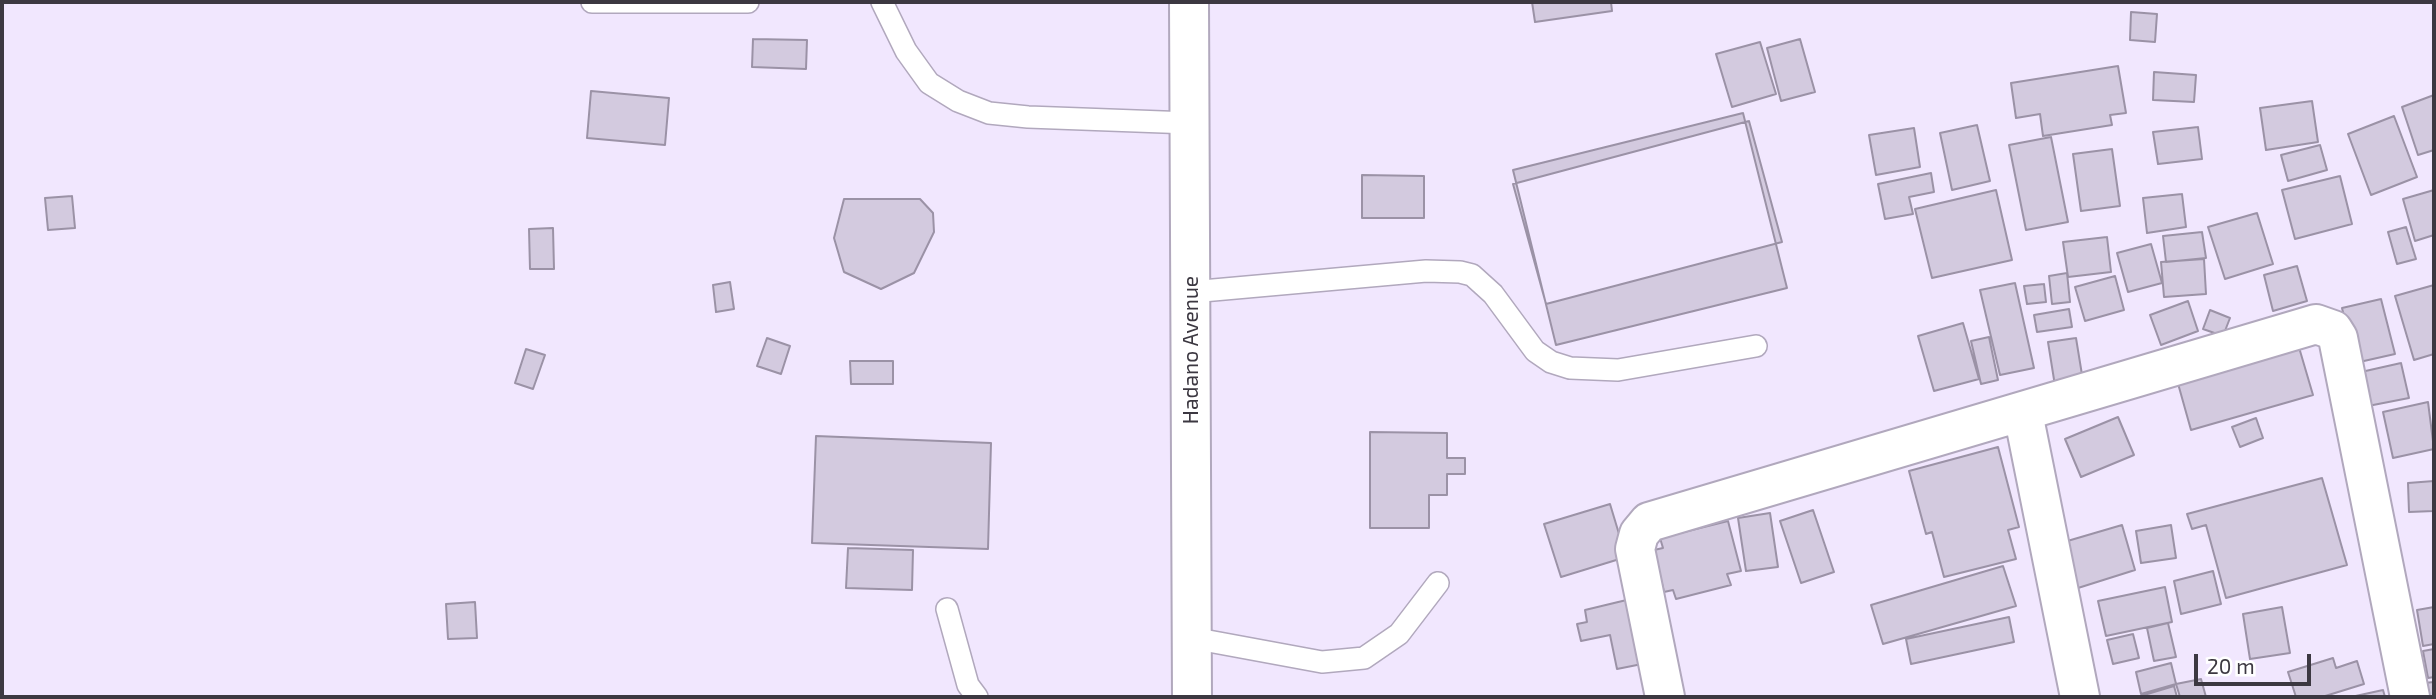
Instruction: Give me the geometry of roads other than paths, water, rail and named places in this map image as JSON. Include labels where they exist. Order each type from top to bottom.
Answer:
[{"type":"street","name":"Hadano Avenue","points":[[1189,2],[1192,697]]},
{"type":"street","points":[[1665,697],[1635,550],[1639,534],[1649,522],[2023,413],[2304,326],[2324,325],[2333,330],[2338,338],[2410,697]]},
{"type":"street","points":[[2023,413],[2080,697]]},
{"type":"lane","points":[[592,2],[748,2]]},
{"type":"lane","points":[[883,2],[906,51],[929,83],[958,101],[989,113],[1028,117],[1190,123]]},
{"type":"lane","points":[[1191,292],[1452,271],[1472,275],[1480,281],[1535,351],[1551,362],[1570,368],[1618,370],[1756,346]]},
{"type":"lane","points":[[1192,638],[1322,662],[1355,660],[1384,647],[1399,634],[1438,583]]},
{"type":"lane","points":[[947,609],[968,685],[977,697]]}]
